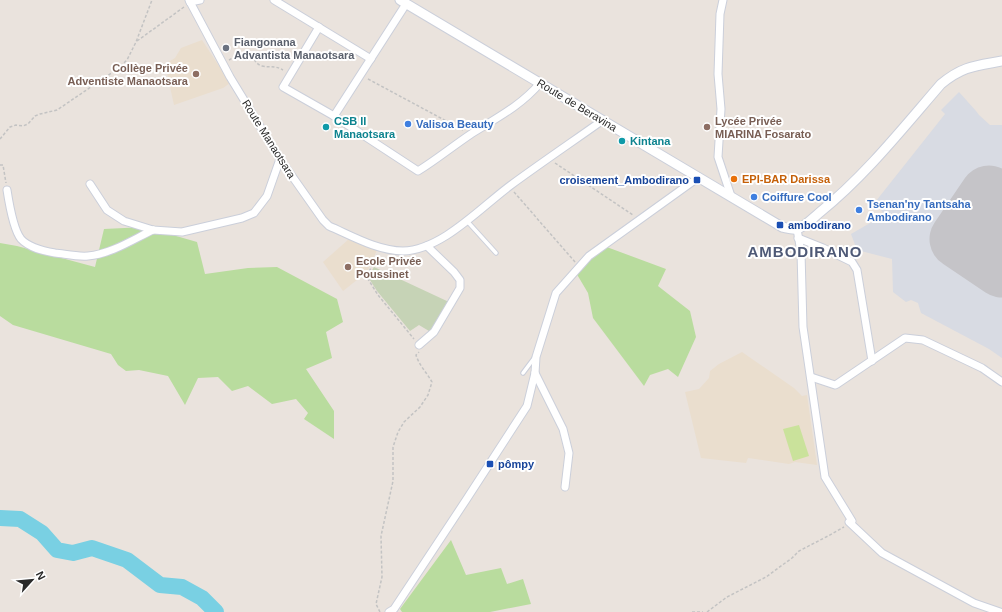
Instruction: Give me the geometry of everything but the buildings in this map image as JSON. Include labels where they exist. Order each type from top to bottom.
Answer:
[{"type":"street","points":[[189,1],[200,0]]},
{"type":"street","points":[[274,0],[371,59]]},
{"type":"street","points":[[723,0],[720,14],[718,74],[721,109],[718,157],[731,196]]},
{"type":"street","name":"Route Manaotsara","points":[[189,1],[223,64],[280,159],[329,226],[380,248],[402,251],[416,250],[445,236],[467,221],[509,186],[603,120]]},
{"type":"street","points":[[334,116],[371,59],[403,2]]},
{"type":"street","name":"Route de Beravina","points":[[403,2],[782,227],[797,234]]},
{"type":"street","points":[[319,27],[290,73],[283,87],[334,116],[418,171],[531,94],[540,83]]},
{"type":"street","points":[[797,234],[806,224],[832,202],[890,143],[941,84],[956,72],[970,66],[1002,61]]},
{"type":"street","points":[[90,184],[107,210],[124,221],[153,230],[182,232],[242,218],[254,213],[267,196],[280,159]]},
{"type":"street","points":[[389,612],[394,608],[527,406],[535,373],[536,357],[556,293],[589,256],[700,177]]},
{"type":"street","points":[[7,190],[14,222],[21,239],[33,248],[46,252],[88,256],[104,253],[153,230]]},
{"type":"street","points":[[797,234],[852,262],[857,270],[872,361]]},
{"type":"street","points":[[797,234],[802,252],[803,327],[825,477],[852,521],[849,522],[882,553],[974,603],[1000,612]]},
{"type":"street","points":[[419,345],[434,332],[460,288],[460,280],[454,272],[427,246]]},
{"type":"street","points":[[811,378],[835,385],[905,338],[923,340],[982,368],[1002,382]]},
{"type":"street","points":[[535,373],[563,429],[569,453],[565,487]]},
{"type":"lane","points":[[467,221],[496,253]]},
{"type":"lane","points":[[523,373],[536,357]]},
{"type":"path","points":[[0,139],[10,127],[16,125],[23,126],[28,124],[35,116],[58,110],[116,70],[127,60],[136,42],[152,0]]},
{"type":"path","points":[[136,42],[189,1]]},
{"type":"path","points":[[223,64],[244,52],[248,52],[260,66],[278,67],[290,73]]},
{"type":"path","points":[[361,75],[471,134]]},
{"type":"path","points":[[548,159],[640,220]]},
{"type":"path","points":[[0,165],[3,164],[7,190]]},
{"type":"path","points":[[509,186],[580,267]]},
{"type":"path","points":[[380,248],[369,272],[368,279],[378,295],[419,345],[421,349],[416,356],[432,382],[428,395],[420,407],[404,422],[392,447],[393,481],[381,536],[382,577],[376,604],[380,612]]},
{"type":"path","points":[[707,612],[727,597],[766,577],[799,551],[828,536],[852,521]]},
{"type":"path","points":[[692,612],[703,612]]},
{"type":"shaded area","name":"Collège Privée Adventiste Manaotsara","points":[[202,40],[230,83],[223,88],[174,105],[165,64],[175,58],[181,48]]},
{"type":"shaded area","points":[[959,92],[990,125],[1002,125],[1002,358],[989,349],[921,313],[918,303],[911,300],[906,302],[893,292],[892,259],[857,250],[851,234],[884,215],[876,201],[945,114],[941,110]]},
{"type":"shaded area","name":"Ecole Privée Poussinet","points":[[349,239],[377,250],[367,272],[343,291],[323,262]]},
{"type":"shaded area","points":[[742,352],[794,388],[802,396],[807,395],[817,465],[795,462],[789,464],[748,458],[746,463],[701,458],[685,392],[699,389],[709,378],[710,371],[719,364]]},
{"type":"green space","points":[[145,227],[197,242],[205,274],[248,268],[277,267],[337,299],[343,322],[326,332],[332,358],[306,369],[334,411],[334,439],[304,419],[308,413],[296,399],[272,404],[248,386],[232,391],[218,377],[198,378],[185,405],[168,376],[139,370],[126,371],[118,365],[111,354],[13,325],[0,316],[0,243],[17,246],[95,267],[104,229]]},
{"type":"green space","points":[[604,246],[666,269],[658,286],[690,311],[696,337],[678,377],[668,369],[650,375],[644,386],[593,318],[588,293],[575,271]]},
{"type":"green space","points":[[374,267],[449,302],[435,328],[429,331],[419,325],[410,331],[377,291],[368,277]]},
{"type":"green space","points":[[799,425],[809,456],[793,461],[783,429]]},
{"type":"green space","points":[[451,540],[466,575],[501,568],[507,584],[523,579],[531,604],[490,612],[402,612],[400,609]]},
{"type":"waterway","points":[[0,518],[20,519],[42,533],[57,550],[73,553],[92,548],[127,560],[160,585],[182,587],[202,598],[216,612]]},
{"type":"runway","points":[[1002,204],[989,195],[959,239],[1002,268]]},
{"type":"place","name":"Fiangonana Advantista Manaotsara","points":[[226,48]]},
{"type":"place","name":"Collège Privée Adventiste Manaotsara","points":[[196,74]]},
{"type":"place","name":"Valisoa Beauty","points":[[408,124]]},
{"type":"place","name":"CSB II Manaotsara","points":[[326,127]]},
{"type":"place","name":"Lycée Privée MIARINA Fosarato","points":[[707,127]]},
{"type":"place","name":"Kintana","points":[[622,141]]},
{"type":"place","name":"EPI-BAR Darissa","points":[[734,179]]},
{"type":"place","name":"croisement_Ambodirano","points":[[697,180]]},
{"type":"place","name":"Coiffure Cool","points":[[754,197]]},
{"type":"place","name":"Tsenan'ny Tantsaha Ambodirano","points":[[859,210]]},
{"type":"place","name":"ambodirano","points":[[780,225]]},
{"type":"place","name":"Ecole Privée Poussinet","points":[[348,267]]},
{"type":"place","name":"pômpy","points":[[490,464]]},
{"type":"district","name":"AMBODIRANO","points":[[805,251]]}]
